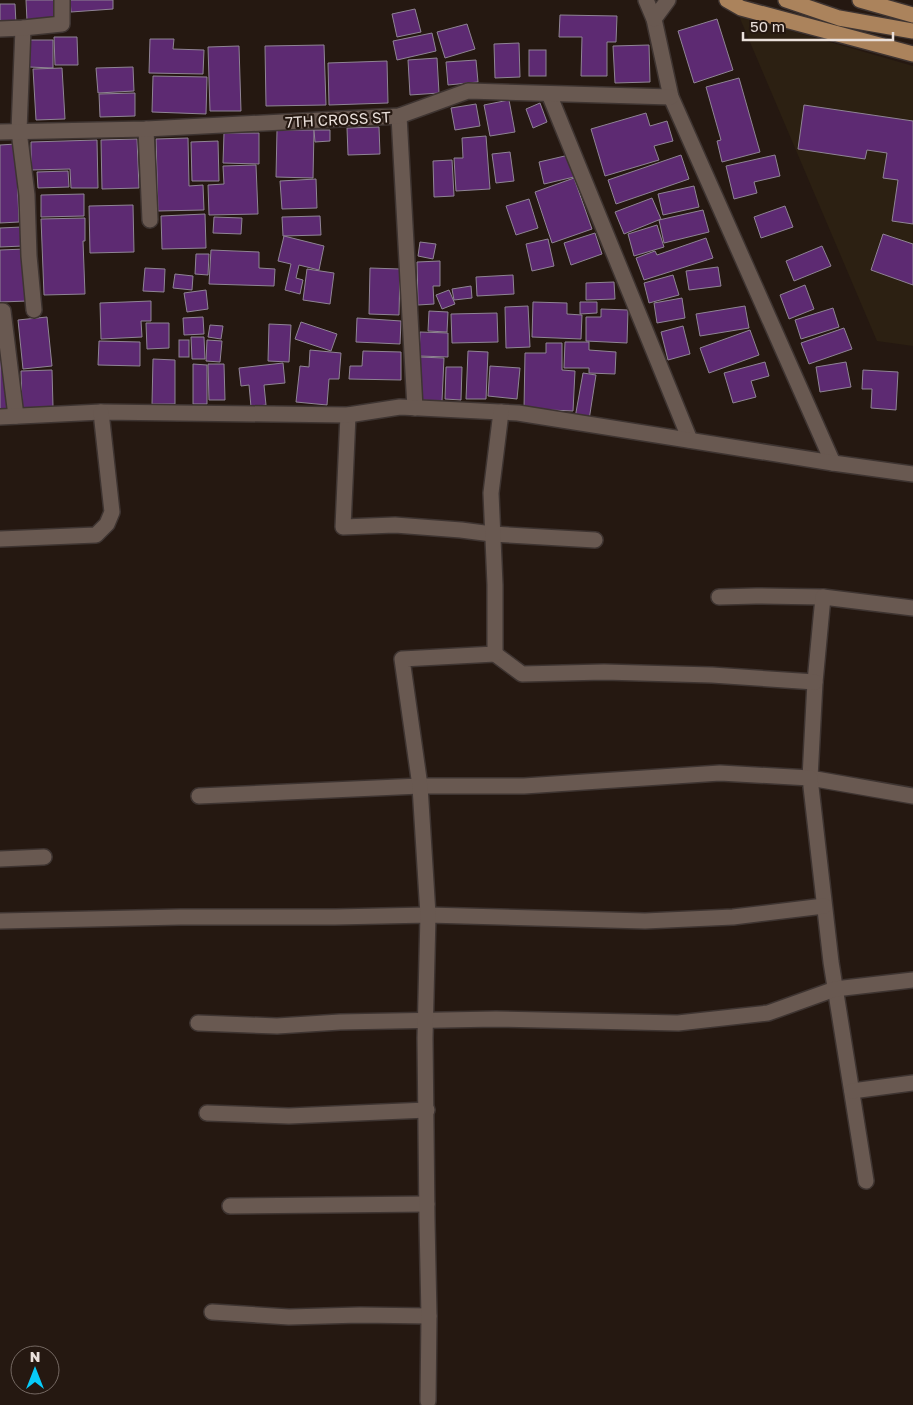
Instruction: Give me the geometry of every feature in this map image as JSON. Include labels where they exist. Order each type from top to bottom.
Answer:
[{"type":"main road","points":[[727,0],[741,8],[913,54]]},
{"type":"main road","points":[[786,0],[839,18],[913,30]]},
{"type":"main road","points":[[860,0],[913,15]]},
{"type":"street","points":[[0,29],[62,24],[62,0]]},
{"type":"street","points":[[646,0],[654,19],[671,97],[833,463]]},
{"type":"street","points":[[654,19],[668,0]]},
{"type":"street","points":[[23,28],[18,131],[28,195],[29,256],[34,310]]},
{"type":"street","name":"7TH CROSS ST","points":[[0,132],[146,129],[398,116],[468,91],[671,97]]},
{"type":"street","points":[[549,94],[690,440]]},
{"type":"street","points":[[398,116],[415,408]]},
{"type":"street","points":[[146,129],[150,220]]},
{"type":"street","points":[[0,311],[3,311],[16,416]]},
{"type":"street","points":[[0,417],[101,412],[348,415],[400,407],[518,413],[913,474]]},
{"type":"street","points":[[0,539],[96,534],[107,524],[112,512],[101,412]]},
{"type":"street","points":[[494,654],[494,585],[490,493],[501,412]]},
{"type":"street","points":[[348,415],[344,527],[395,524],[492,534],[596,540]]},
{"type":"street","points":[[719,597],[823,597],[913,608]]},
{"type":"street","points":[[823,597],[810,778],[835,989],[866,1181]]},
{"type":"street","points":[[428,1401],[426,1021],[428,915],[420,786],[402,659],[494,654],[522,674],[604,672],[712,675],[816,682]]},
{"type":"street","points":[[199,796],[420,786],[524,786],[720,773],[810,778],[913,796]]},
{"type":"street","points":[[0,859],[44,857]]},
{"type":"street","points":[[0,921],[428,915],[645,921],[733,917],[824,906]]},
{"type":"street","points":[[198,1023],[278,1026],[340,1022],[496,1019],[678,1023],[768,1013],[835,989],[913,980]]},
{"type":"street","points":[[852,1091],[913,1083]]},
{"type":"street","points":[[207,1113],[289,1116],[427,1110]]},
{"type":"street","points":[[230,1206],[427,1204]]},
{"type":"street","points":[[212,1312],[289,1317],[429,1316]]},
{"type":"shaded area","points":[[739,16],[913,66],[913,346],[877,341]]},
{"type":"building","points":[[26,0],[55,0],[55,20],[27,21]]},
{"type":"building","points":[[70,0],[113,0],[113,9],[71,12]]},
{"type":"building","points":[[0,4],[15,4],[16,24],[0,24]]},
{"type":"building","points":[[415,9],[421,32],[397,37],[392,14]]},
{"type":"building","points":[[560,15],[617,16],[616,42],[607,42],[607,76],[581,76],[582,37],[559,37]]},
{"type":"building","points":[[717,19],[733,70],[694,83],[678,31]]},
{"type":"building","points":[[467,24],[475,49],[445,58],[437,32]]},
{"type":"building","points":[[432,33],[436,51],[397,60],[393,41]]},
{"type":"building","points":[[54,37],[77,37],[78,65],[55,65]]},
{"type":"building","points":[[150,39],[174,39],[173,49],[204,50],[203,74],[149,73]]},
{"type":"building","points":[[30,40],[53,40],[53,68],[29,67]]},
{"type":"building","points":[[519,43],[520,77],[495,78],[494,44]]},
{"type":"building","points":[[324,45],[326,105],[266,106],[265,46]]},
{"type":"building","points":[[649,45],[650,82],[615,83],[613,46]]},
{"type":"building","points":[[239,46],[241,111],[210,111],[208,47]]},
{"type":"building","points":[[529,50],[546,50],[546,76],[529,76]]},
{"type":"building","points":[[437,58],[439,93],[410,95],[408,60]]},
{"type":"building","points":[[476,60],[478,82],[448,85],[446,62]]},
{"type":"building","points":[[387,61],[388,103],[329,105],[328,63]]},
{"type":"building","points":[[133,67],[134,91],[98,93],[96,68]]},
{"type":"building","points":[[62,68],[65,119],[36,120],[33,69]]},
{"type":"building","points":[[153,76],[207,77],[206,114],[152,112]]},
{"type":"building","points":[[739,78],[760,152],[722,162],[717,141],[721,140],[706,87]]},
{"type":"building","points":[[135,93],[135,116],[100,117],[99,94]]},
{"type":"building","points":[[509,100],[515,132],[490,136],[484,105]]},
{"type":"building","points":[[540,103],[547,122],[533,128],[526,109]]},
{"type":"building","points":[[476,104],[480,126],[455,130],[451,108]]},
{"type":"building","points":[[804,105],[913,121],[913,224],[892,221],[898,180],[883,178],[887,153],[867,150],[865,159],[798,149]]},
{"type":"building","points":[[646,113],[650,126],[667,121],[673,141],[654,146],[659,160],[605,176],[591,129]]},
{"type":"building","points":[[379,127],[380,154],[348,155],[347,128]]},
{"type":"building","points":[[277,130],[314,130],[313,178],[276,177]]},
{"type":"building","points":[[314,130],[330,130],[330,141],[315,142]]},
{"type":"building","points":[[224,133],[259,133],[259,164],[223,163]]},
{"type":"building","points":[[486,136],[490,189],[456,191],[454,158],[463,158],[462,138]]},
{"type":"building","points":[[188,138],[189,186],[203,185],[204,210],[158,211],[156,139]]},
{"type":"building","points":[[137,139],[139,188],[102,189],[101,140]]},
{"type":"building","points":[[97,140],[98,188],[71,188],[70,169],[31,170],[31,142]]},
{"type":"building","points":[[218,141],[219,181],[192,181],[191,142]]},
{"type":"building","points":[[16,144],[19,222],[0,223],[0,145]]},
{"type":"building","points":[[510,152],[514,181],[496,183],[492,154]]},
{"type":"building","points":[[569,155],[574,177],[544,184],[539,162]]},
{"type":"building","points":[[681,155],[689,179],[616,204],[608,180]]},
{"type":"building","points":[[775,155],[780,176],[754,182],[757,193],[734,199],[726,166]]},
{"type":"building","points":[[452,160],[454,196],[434,197],[433,161]]},
{"type":"building","points":[[256,165],[258,214],[209,215],[208,185],[224,184],[223,166]]},
{"type":"building","points":[[68,171],[69,187],[38,188],[37,172]]},
{"type":"building","points":[[574,178],[592,229],[552,243],[535,192]]},
{"type":"building","points":[[316,179],[317,208],[282,209],[280,181]]},
{"type":"building","points":[[694,186],[699,207],[663,215],[658,194]]},
{"type":"building","points":[[84,194],[84,216],[41,217],[41,195]]},
{"type":"building","points":[[652,198],[661,219],[624,234],[615,212]]},
{"type":"building","points":[[529,199],[538,228],[516,235],[506,206]]},
{"type":"building","points":[[133,205],[134,252],[90,253],[89,206]]},
{"type":"building","points":[[785,206],[793,227],[761,238],[754,217]]},
{"type":"building","points":[[703,210],[709,232],[664,243],[659,220]]},
{"type":"building","points":[[205,214],[206,248],[162,249],[161,216]]},
{"type":"building","points":[[320,216],[321,235],[283,236],[282,217]]},
{"type":"building","points":[[214,217],[242,218],[241,234],[213,233]]},
{"type":"building","points":[[85,218],[85,241],[83,241],[85,294],[44,295],[41,219]]},
{"type":"building","points":[[657,225],[664,247],[634,256],[628,234]]},
{"type":"building","points":[[22,227],[23,246],[0,247],[0,228]]},
{"type":"building","points":[[595,233],[602,254],[571,265],[564,243]]},
{"type":"building","points":[[883,234],[913,244],[913,285],[871,270]]},
{"type":"building","points":[[284,236],[324,246],[319,270],[299,265],[296,278],[303,280],[300,294],[285,290],[291,264],[278,261]]},
{"type":"building","points":[[706,238],[713,258],[644,280],[636,258],[655,251],[657,255]]},
{"type":"building","points":[[548,239],[554,266],[532,271],[526,244]]},
{"type":"building","points":[[420,242],[436,244],[433,259],[418,256]]},
{"type":"building","points":[[822,246],[831,266],[794,281],[786,261]]},
{"type":"building","points":[[25,249],[28,301],[0,302],[0,250]]},
{"type":"building","points":[[211,250],[259,252],[259,268],[275,269],[274,286],[209,284]]},
{"type":"building","points":[[196,254],[209,254],[208,275],[195,274]]},
{"type":"building","points":[[440,261],[440,286],[433,286],[434,304],[418,305],[417,262]]},
{"type":"building","points":[[718,267],[721,286],[689,290],[686,271]]},
{"type":"building","points":[[145,268],[165,269],[164,292],[143,291]]},
{"type":"building","points":[[370,268],[400,269],[399,315],[369,314]]},
{"type":"building","points":[[307,269],[334,273],[330,304],[303,300]]},
{"type":"building","points":[[175,274],[193,276],[192,290],[173,288]]},
{"type":"building","points":[[513,275],[514,294],[477,296],[476,277]]},
{"type":"building","points":[[673,275],[679,295],[649,303],[644,283]]},
{"type":"building","points":[[614,282],[615,299],[586,300],[586,283]]},
{"type":"building","points":[[805,285],[814,309],[789,319],[780,295]]},
{"type":"building","points":[[471,286],[472,298],[454,300],[452,289]]},
{"type":"building","points":[[206,290],[208,309],[187,312],[184,293]]},
{"type":"building","points":[[449,290],[455,304],[442,309],[436,295]]},
{"type":"building","points":[[682,298],[685,318],[657,323],[654,303]]},
{"type":"building","points":[[151,301],[151,321],[141,321],[142,337],[101,339],[100,303]]},
{"type":"building","points":[[533,302],[567,303],[567,314],[582,315],[581,339],[532,337]]},
{"type":"building","points":[[580,302],[597,302],[597,313],[580,314]]},
{"type":"building","points":[[528,306],[530,347],[506,348],[505,307]]},
{"type":"building","points":[[745,306],[749,328],[700,336],[696,314]]},
{"type":"building","points":[[833,308],[839,327],[801,339],[795,320]]},
{"type":"building","points":[[601,309],[628,310],[627,343],[586,341],[586,317],[601,317]]},
{"type":"building","points":[[429,311],[448,312],[447,332],[428,331]]},
{"type":"building","points":[[497,313],[498,342],[452,343],[451,314]]},
{"type":"building","points":[[47,317],[52,366],[23,369],[18,320]]},
{"type":"building","points":[[203,317],[204,334],[184,335],[183,318]]},
{"type":"building","points":[[357,318],[401,321],[400,344],[356,342]]},
{"type":"building","points":[[301,322],[337,334],[331,351],[295,339]]},
{"type":"building","points":[[146,323],[169,323],[169,348],[147,349]]},
{"type":"building","points":[[269,324],[291,325],[289,362],[268,361]]},
{"type":"building","points":[[210,325],[223,326],[221,339],[208,337]]},
{"type":"building","points":[[683,326],[690,354],[668,360],[661,332]]},
{"type":"building","points":[[844,328],[852,349],[809,364],[801,343]]},
{"type":"building","points":[[750,330],[759,355],[709,373],[700,348]]},
{"type":"building","points":[[420,332],[448,333],[448,357],[419,356]]},
{"type":"building","points":[[191,337],[204,337],[205,359],[192,359]]},
{"type":"building","points":[[179,340],[189,340],[189,357],[179,357]]},
{"type":"building","points":[[207,340],[222,341],[220,362],[206,361]]},
{"type":"building","points":[[99,341],[140,342],[140,366],[98,365]]},
{"type":"building","points":[[565,342],[589,342],[589,350],[616,352],[615,374],[589,373],[589,368],[564,368]]},
{"type":"building","points":[[546,343],[562,343],[562,370],[575,371],[573,411],[524,409],[525,353],[546,353]]},
{"type":"building","points":[[310,350],[341,353],[339,379],[329,379],[327,405],[296,402],[300,366],[309,367]]},
{"type":"building","points":[[363,351],[401,352],[401,380],[349,379],[350,366],[362,366]]},
{"type":"building","points":[[468,351],[488,352],[486,399],[466,399]]},
{"type":"building","points":[[419,357],[444,358],[442,401],[417,400]]},
{"type":"building","points":[[0,358],[6,358],[7,410],[0,410]]},
{"type":"building","points":[[153,359],[175,360],[175,404],[152,404]]},
{"type":"building","points":[[765,362],[769,376],[751,381],[756,397],[733,403],[724,373]]},
{"type":"building","points":[[846,362],[851,387],[820,392],[816,367]]},
{"type":"building","points":[[283,363],[285,383],[264,385],[266,405],[251,407],[249,385],[241,386],[239,368]]},
{"type":"building","points":[[193,364],[207,365],[207,404],[193,404]]},
{"type":"building","points":[[208,364],[224,364],[225,400],[209,400]]},
{"type":"building","points":[[490,366],[520,368],[517,399],[488,396]]},
{"type":"building","points":[[446,367],[462,367],[461,400],[445,399]]},
{"type":"building","points":[[52,370],[53,407],[22,408],[21,371]]},
{"type":"building","points":[[863,370],[898,372],[896,410],[871,408],[872,389],[862,389]]},
{"type":"building","points":[[583,373],[596,375],[589,420],[575,418]]}]
